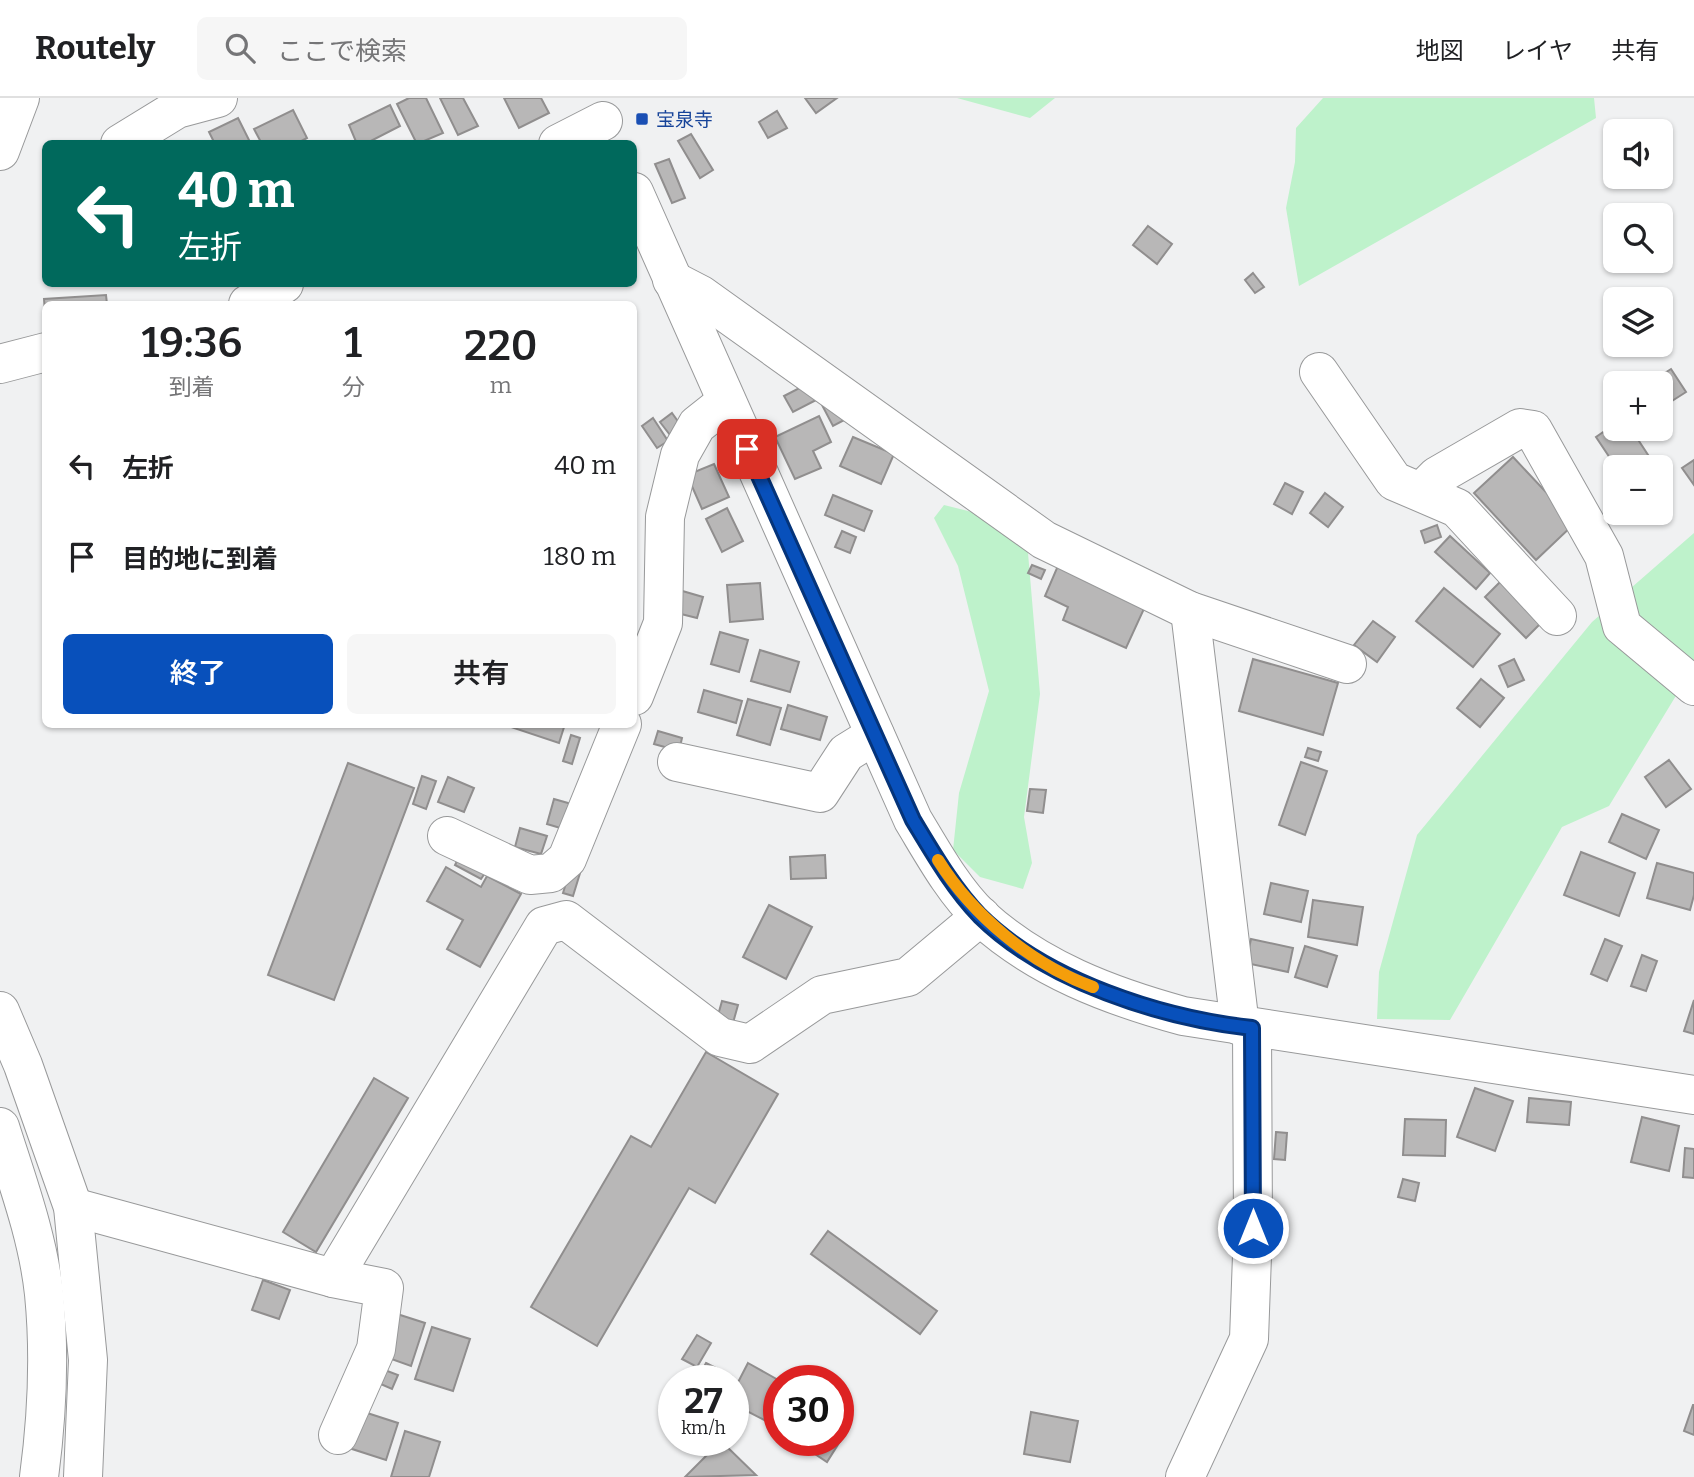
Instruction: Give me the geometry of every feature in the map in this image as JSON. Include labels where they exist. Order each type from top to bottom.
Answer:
[{"type":"street","points":[[0,151],[20,98]]},
{"type":"street","points":[[127,140],[177,109],[218,98]]},
{"type":"street","points":[[565,140],[607,114]]},
{"type":"street","points":[[637,198],[913,820],[947,875],[981,916],[1026,950],[1079,982],[1128,1001],[1246,1027],[1694,1095]]},
{"type":"street","points":[[672,280],[701,295],[1044,540],[1190,611],[1347,664]]},
{"type":"street","points":[[253,301],[279,287]]},
{"type":"street","points":[[0,364],[42,353]]},
{"type":"street","points":[[1319,372],[1394,481],[1457,508],[1557,616]]},
{"type":"street","points":[[637,688],[663,623],[665,517],[680,455],[697,425],[726,402]]},
{"type":"street","points":[[1421,492],[1437,476],[1520,428],[1533,430],[1604,556],[1622,626],[1694,687]]},
{"type":"street","points":[[1185,1477],[1248,1339],[1253,1228],[1246,1027],[1190,611]]},
{"type":"street","points":[[447,836],[530,875],[551,873],[567,859],[620,728]]},
{"type":"street","points":[[677,762],[820,793],[846,753],[875,735]]},
{"type":"street","points":[[333,1278],[544,926],[566,920],[720,1037],[750,1044],[822,995],[908,977],[981,916]]},
{"type":"street","points":[[0,1012],[23,1065],[73,1207],[88,1360],[83,1477]]},
{"type":"street","points":[[0,1127],[27,1214],[44,1293],[47,1414],[39,1477]]},
{"type":"street","points":[[73,1207],[333,1278],[384,1288],[376,1349],[338,1435]]},
{"type":"green space","points":[[957,98],[1055,98],[1030,118]]},
{"type":"green space","points":[[1323,98],[1594,98],[1596,118],[1299,286],[1286,208],[1295,162],[1296,128]]},
{"type":"green space","points":[[944,505],[980,514],[1018,533],[1028,553],[1040,694],[1024,817],[1032,863],[1023,889],[980,877],[953,850],[959,793],[989,691],[958,566],[934,518]]},
{"type":"green space","points":[[1694,533],[1694,666],[1609,806],[1562,827],[1450,1020],[1377,1019],[1379,972],[1417,835],[1592,622]]},
{"type":"building","points":[[409,98],[426,98],[443,133],[426,140],[415,140],[397,104]]},
{"type":"building","points":[[440,98],[463,98],[478,126],[458,135]]},
{"type":"building","points":[[504,98],[541,98],[549,113],[519,128]]},
{"type":"building","points":[[805,98],[837,98],[816,113]]},
{"type":"building","points":[[390,105],[400,126],[373,140],[355,140],[349,125]]},
{"type":"building","points":[[293,110],[307,138],[260,140],[254,129]]},
{"type":"building","points":[[777,111],[787,128],[768,138],[759,122]]},
{"type":"building","points":[[238,118],[249,140],[213,140],[209,132]]},
{"type":"building","points":[[691,134],[713,170],[700,178],[678,141]]},
{"type":"building","points":[[669,159],[685,198],[672,203],[655,164]]},
{"type":"building","points":[[1148,226],[1172,244],[1157,264],[1133,245]]},
{"type":"building","points":[[1253,273],[1264,287],[1255,293],[1245,280]]},
{"type":"building","points":[[106,295],[107,301],[44,301]]},
{"type":"building","points":[[1673,372],[1686,392],[1673,400]]},
{"type":"building","points":[[811,382],[820,398],[793,412],[784,396]]},
{"type":"building","points":[[837,398],[848,418],[833,426],[822,405]]},
{"type":"building","points":[[672,413],[682,427],[670,435],[660,422]]},
{"type":"building","points":[[819,416],[831,442],[813,451],[821,468],[795,479],[775,437]]},
{"type":"building","points":[[653,418],[668,441],[657,448],[642,426]]},
{"type":"building","points":[[1603,432],[1603,441],[1639,441],[1648,455],[1608,455],[1596,437]]},
{"type":"building","points":[[853,437],[894,454],[881,484],[840,466]]},
{"type":"building","points":[[1513,457],[1575,523],[1536,560],[1474,493]]},
{"type":"building","points":[[1694,460],[1694,485],[1682,468]]},
{"type":"building","points":[[714,464],[729,497],[702,509],[687,475]]},
{"type":"building","points":[[1285,483],[1303,492],[1292,514],[1274,504]]},
{"type":"building","points":[[1325,493],[1343,507],[1328,527],[1310,513]]},
{"type":"building","points":[[833,495],[872,511],[864,531],[825,515]]},
{"type":"building","points":[[727,508],[743,541],[722,552],[706,519]]},
{"type":"building","points":[[1437,525],[1441,537],[1425,543],[1421,531]]},
{"type":"building","points":[[842,531],[856,537],[850,553],[835,547]]},
{"type":"building","points":[[1450,536],[1490,573],[1476,589],[1435,552]]},
{"type":"building","points":[[1060,561],[1148,600],[1126,648],[1063,620],[1068,607],[1045,596]]},
{"type":"building","points":[[1032,565],[1045,570],[1041,579],[1028,573]]},
{"type":"building","points":[[1503,579],[1543,621],[1526,638],[1485,597]]},
{"type":"building","points":[[760,583],[763,619],[730,622],[727,585]]},
{"type":"building","points":[[1444,588],[1500,634],[1473,667],[1416,621]]},
{"type":"building","points":[[679,590],[703,597],[697,618],[673,612]]},
{"type":"building","points":[[1373,621],[1395,637],[1377,662],[1354,645]]},
{"type":"building","points":[[720,632],[748,640],[739,672],[711,664]]},
{"type":"building","points":[[760,650],[799,662],[790,692],[751,681]]},
{"type":"building","points":[[1253,659],[1338,683],[1323,735],[1239,711]]},
{"type":"building","points":[[1514,659],[1524,680],[1508,687],[1499,666]]},
{"type":"building","points":[[1481,679],[1504,698],[1480,727],[1457,708]]},
{"type":"building","points":[[704,690],[742,701],[736,723],[698,712]]},
{"type":"building","points":[[748,699],[781,708],[770,745],[737,735]]},
{"type":"building","points":[[788,705],[827,717],[820,740],[781,729]]},
{"type":"building","points":[[514,728],[564,728],[559,743]]},
{"type":"building","points":[[658,731],[682,738],[679,751],[654,744]]},
{"type":"building","points":[[571,735],[580,738],[572,764],[563,761]]},
{"type":"building","points":[[1308,748],[1321,752],[1318,761],[1305,757]]},
{"type":"building","points":[[1669,760],[1691,789],[1666,807],[1645,777]]},
{"type":"building","points":[[1301,762],[1327,771],[1305,835],[1279,825]]},
{"type":"building","points":[[348,763],[414,788],[334,1000],[268,975]]},
{"type":"building","points":[[422,776],[436,781],[426,809],[413,804]]},
{"type":"building","points":[[448,777],[474,788],[464,812],[438,802]]},
{"type":"building","points":[[1030,789],[1046,790],[1043,813],[1027,811]]},
{"type":"building","points":[[554,799],[575,805],[567,830],[547,824]]},
{"type":"building","points":[[1622,814],[1659,830],[1646,859],[1609,842]]},
{"type":"building","points":[[520,828],[547,836],[541,854],[515,847]]},
{"type":"building","points":[[1581,852],[1635,873],[1619,916],[1564,895]]},
{"type":"building","points":[[460,855],[487,870],[481,879],[455,865]]},
{"type":"building","points":[[825,855],[826,878],[791,879],[790,857]]},
{"type":"building","points":[[1657,863],[1694,873],[1694,895],[1690,910],[1647,898]]},
{"type":"building","points":[[446,867],[481,887],[487,876],[521,894],[480,967],[447,949],[463,920],[427,901]]},
{"type":"building","points":[[571,867],[581,870],[573,896],[563,893]]},
{"type":"building","points":[[1271,883],[1308,891],[1301,922],[1264,914]]},
{"type":"building","points":[[1313,900],[1363,907],[1357,945],[1308,937]]},
{"type":"building","points":[[769,905],[812,927],[786,979],[743,957]]},
{"type":"building","points":[[1251,939],[1293,948],[1288,972],[1246,963]]},
{"type":"building","points":[[1605,939],[1622,946],[1607,981],[1591,974]]},
{"type":"building","points":[[1305,946],[1337,956],[1327,987],[1295,977]]},
{"type":"building","points":[[1642,955],[1657,961],[1646,991],[1631,986]]},
{"type":"building","points":[[1694,1000],[1694,1034],[1684,1031]]},
{"type":"building","points":[[722,1001],[738,1005],[731,1030],[715,1026]]},
{"type":"building","points":[[706,1052],[778,1094],[715,1203],[689,1188],[597,1346],[531,1307],[631,1136],[651,1147]]},
{"type":"building","points":[[374,1078],[408,1098],[316,1252],[283,1232]]},
{"type":"building","points":[[1475,1088],[1513,1101],[1495,1151],[1457,1137]]},
{"type":"building","points":[[1529,1098],[1571,1102],[1569,1125],[1527,1122]]},
{"type":"building","points":[[1642,1117],[1679,1126],[1669,1171],[1631,1162]]},
{"type":"building","points":[[1405,1119],[1446,1120],[1445,1156],[1403,1155]]},
{"type":"building","points":[[1276,1132],[1287,1133],[1285,1160],[1274,1159]]},
{"type":"building","points":[[1685,1148],[1694,1149],[1694,1178],[1683,1177]]},
{"type":"building","points":[[1403,1179],[1419,1183],[1415,1201],[1398,1197]]},
{"type":"building","points":[[828,1231],[937,1311],[920,1334],[811,1254]]},
{"type":"building","points":[[263,1280],[290,1290],[279,1319],[252,1310]]},
{"type":"building","points":[[394,1313],[425,1323],[411,1366],[380,1355]]},
{"type":"building","points":[[432,1327],[470,1339],[453,1391],[415,1379]]},
{"type":"building","points":[[697,1335],[711,1343],[698,1365],[682,1359]]},
{"type":"building","points":[[748,1363],[763,1371],[763,1419],[749,1412]]},
{"type":"building","points":[[382,1369],[398,1375],[392,1389],[376,1382]]},
{"type":"building","points":[[1694,1405],[1694,1435],[1684,1431]]},
{"type":"building","points":[[361,1411],[398,1423],[386,1460],[349,1448]]},
{"type":"building","points":[[1031,1412],[1078,1421],[1070,1462],[1024,1454]]},
{"type":"building","points":[[405,1431],[440,1442],[429,1477],[391,1477]]},
{"type":"building","points":[[706,1456],[736,1456],[756,1475],[685,1477]]},
{"type":"building","points":[[818,1456],[831,1456],[827,1462]]},
{"type":"slow traffic","points":[[938,860],[981,916],[1026,950],[1079,982],[1093,987]]},
{"type":"place","name":"宝泉寺","points":[[642,119]]},
{"type":"route","points":[[747,449],[913,820],[947,875],[981,916],[1026,950],[1079,982],[1128,1001],[1183,1016],[1252,1028],[1253,1228]]}]
